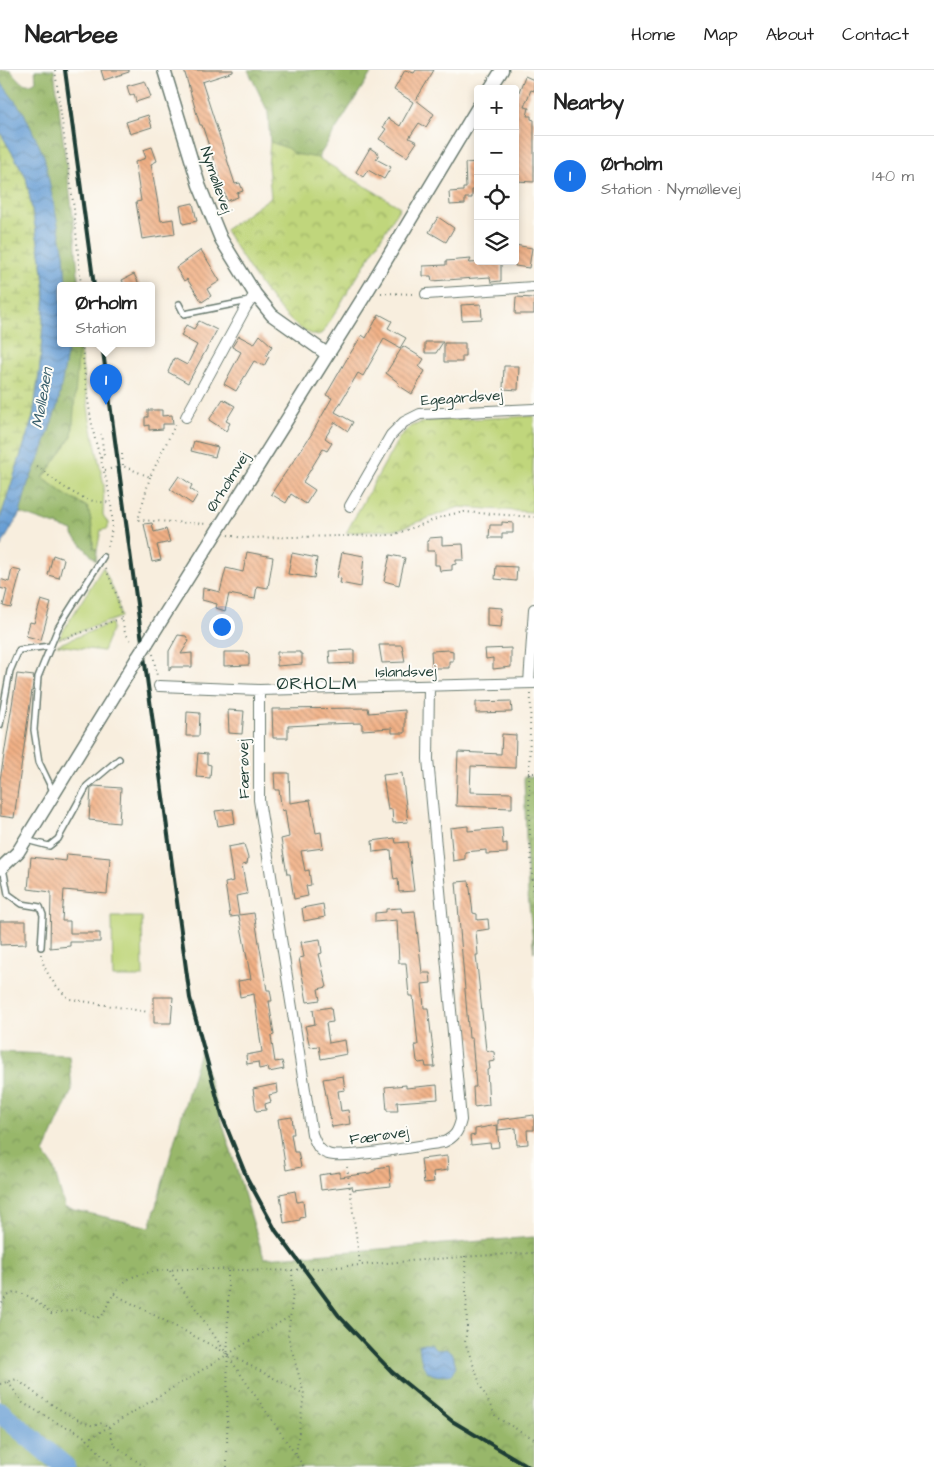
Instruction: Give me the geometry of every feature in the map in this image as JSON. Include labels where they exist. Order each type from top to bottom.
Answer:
[{"type":"street","name":"Nymøllevej","points":[[164,70],[209,214],[252,298],[272,315],[327,354]]},
{"type":"street","points":[[493,85],[502,70]]},
{"type":"street","name":"Ørholmvej","points":[[1,868],[18,852],[215,532],[366,292],[474,114]]},
{"type":"street","points":[[426,294],[534,287]]},
{"type":"street","points":[[186,416],[252,298]]},
{"type":"street","name":"Egegårdsvej","points":[[350,506],[391,435],[404,422],[420,414],[534,409]]},
{"type":"street","points":[[532,683],[534,608]]},
{"type":"street","name":"Islandsvej","points":[[159,686],[259,690],[532,683]]},
{"type":"street","name":"Færøvej","points":[[259,690],[259,800],[312,1134],[317,1147],[329,1155],[346,1156],[444,1142],[453,1137],[459,1129],[460,1119],[428,759],[429,686]]},
{"type":"lane","points":[[179,304],[184,314],[252,298]]},
{"type":"lane","points":[[54,794],[39,762],[34,730],[38,677],[58,628],[103,557]]},
{"type":"lane","points":[[0,725],[10,671],[19,650],[50,646]]},
{"type":"lane","points":[[26,839],[49,846],[58,840],[87,786],[119,759]]},
{"type":"lane","points":[[1,868],[8,894],[22,904],[40,908],[43,915],[41,947]]},
{"type":"path","points":[[55,70],[74,209],[81,282]]},
{"type":"path","points":[[366,292],[426,294]]},
{"type":"path","points":[[82,347],[94,432],[105,470],[110,502],[111,527],[108,545],[103,557],[117,596],[125,633],[132,641]]},
{"type":"path","points":[[186,416],[180,416],[150,477],[138,520],[206,522],[215,532],[242,538],[393,535],[447,515],[464,512],[534,517]]},
{"type":"path","points":[[101,434],[104,454],[101,459]]},
{"type":"path","points":[[122,454],[123,466]]},
{"type":"path","points":[[36,466],[66,488],[93,502],[110,502]]},
{"type":"path","points":[[105,470],[123,466],[150,477]]},
{"type":"path","points":[[50,646],[58,641],[122,618]]},
{"type":"path","points":[[155,658],[159,686]]},
{"type":"path","points":[[532,683],[528,773],[529,844],[534,894]]},
{"type":"path","points":[[528,773],[534,773]]},
{"type":"path","points":[[41,947],[40,956],[45,969],[62,993],[70,999],[148,1012]]},
{"type":"path","points":[[346,1156],[360,1264]]},
{"type":"path","points":[[0,1308],[5,1299],[16,1293],[27,1294],[51,1314],[79,1309],[97,1318],[102,1316],[121,1283],[137,1276],[169,1270],[292,1270],[465,1256],[534,1253]]},
{"type":"path","points":[[465,1256],[465,1342],[482,1389],[496,1417],[534,1439]]},
{"type":"path","points":[[169,1270],[304,1467]]},
{"type":"path","points":[[292,1270],[293,1293],[288,1336],[304,1394],[296,1454]]},
{"type":"path","points":[[227,1467],[228,1271]]},
{"type":"path","points":[[113,1294],[304,1394]]},
{"type":"path","points":[[87,1440],[289,1316]]},
{"type":"path","points":[[0,1384],[17,1379],[26,1387],[80,1420],[93,1426],[102,1423],[109,1427],[114,1445],[145,1467]]},
{"type":"path","points":[[8,1382],[23,1403],[61,1425],[73,1429],[87,1440],[113,1467]]},
{"type":"green space","points":[[0,70],[10,70],[22,82],[28,84],[36,81],[35,70],[54,70],[74,224],[79,282],[66,282],[64,254],[55,213],[0,81]]},
{"type":"green space","points":[[248,70],[373,70],[318,158],[294,154],[287,148],[270,142],[268,112]]},
{"type":"green space","points":[[0,132],[26,177],[42,264],[45,293],[40,366],[33,417],[0,519]]},
{"type":"green space","points":[[270,142],[287,148],[294,154],[318,158],[400,207],[324,331],[318,336],[305,331],[291,321],[278,307],[253,274],[225,230],[271,197],[268,166]]},
{"type":"green space","points":[[68,347],[79,347],[72,436],[43,478],[64,494],[87,507],[92,527],[93,548],[97,550],[96,561],[73,535],[73,531],[20,513],[28,483],[41,454],[58,404]]},
{"type":"green space","points":[[79,347],[90,420],[104,485],[103,515],[108,523],[108,529],[101,530],[97,550],[93,548],[92,527],[87,507],[64,494],[43,478],[68,442],[73,428],[72,409]]},
{"type":"green space","points":[[534,416],[532,512],[459,507],[399,529],[346,533],[400,436],[411,426],[427,421]]},
{"type":"green space","points":[[103,567],[116,596],[121,617],[58,639]]},
{"type":"green space","points":[[111,623],[112,629],[103,651],[57,645]]},
{"type":"green space","points":[[524,777],[534,777],[534,952],[528,895]]},
{"type":"green space","points":[[112,917],[142,917],[143,977],[113,977]]},
{"type":"green space","points":[[200,1051],[264,1258],[534,1237],[534,1467],[0,1467],[0,1052],[69,1055],[72,1090],[44,1153],[53,1166],[65,1208],[150,1227]]},
{"type":"water","points":[[0,81],[24,113],[44,156],[64,254],[66,282],[57,282],[57,347],[68,348],[58,404],[41,454],[28,483],[20,513],[0,548],[0,519],[33,417],[40,366],[45,293],[42,264],[26,177],[0,132]]},
{"type":"water","points":[[431,1344],[437,1350],[446,1349],[453,1354],[456,1367],[451,1375],[436,1375],[426,1370],[421,1360],[419,1345]]},
{"type":"building","points":[[101,70],[129,70],[129,72],[104,80]]},
{"type":"building","points":[[184,70],[233,70],[233,72],[202,82],[235,184],[240,183],[243,191],[237,193],[238,197],[227,201],[202,125],[200,125]]},
{"type":"building","points":[[405,70],[414,73],[416,70],[434,70],[416,100],[434,114],[426,127],[419,123],[409,138],[417,142],[407,157],[379,139],[386,129],[383,127],[388,118],[400,126],[413,102],[394,90]]},
{"type":"building","points":[[525,76],[534,80],[534,91],[531,90],[524,107],[529,108],[527,116],[531,116],[531,119],[534,120],[534,182],[519,181],[519,92]]},
{"type":"building","points":[[145,81],[151,97],[136,102],[134,94],[130,96],[127,86]]},
{"type":"building","points":[[148,115],[152,127],[130,134],[126,122]]},
{"type":"building","points":[[152,147],[157,161],[151,164],[161,221],[173,219],[175,234],[142,239],[136,202],[141,201],[135,162],[146,158],[143,150]]},
{"type":"building","points":[[370,148],[379,154],[376,159],[391,167],[384,179],[368,170],[363,177],[356,172]]},
{"type":"building","points":[[474,162],[474,190],[472,190],[472,198],[465,198],[465,204],[450,205],[449,192],[463,191],[463,188],[466,188],[465,163]]},
{"type":"building","points":[[193,203],[197,221],[183,224],[180,206]]},
{"type":"building","points":[[438,217],[454,228],[446,242],[429,232]]},
{"type":"building","points":[[519,246],[532,248],[529,268],[515,266],[519,265]]},
{"type":"building","points":[[201,250],[220,281],[207,289],[211,296],[202,302],[187,279],[184,281],[176,268]]},
{"type":"building","points":[[471,259],[469,263],[474,263],[474,265],[501,265],[501,281],[491,282],[490,277],[432,281],[431,276],[423,276],[423,266],[446,265],[446,261]]},
{"type":"building","points":[[134,274],[138,282],[123,282],[122,280]]},
{"type":"building","points":[[516,297],[534,298],[534,314],[515,314]]},
{"type":"building","points":[[481,304],[482,319],[462,320],[461,305]]},
{"type":"building","points":[[379,314],[392,321],[388,328],[406,338],[400,348],[384,339],[363,376],[358,373],[335,412],[353,422],[348,431],[335,422],[325,438],[332,443],[327,451],[323,449],[303,482],[315,490],[306,504],[291,494],[286,503],[271,494],[311,435],[332,398],[326,395],[348,357],[362,335],[366,338]]},
{"type":"building","points":[[199,321],[217,330],[188,383],[168,372],[174,358],[187,365],[197,345],[181,336],[186,325],[194,329]]},
{"type":"building","points":[[260,335],[272,346],[266,356],[269,357],[264,366],[254,361],[236,391],[224,384],[241,352],[232,347],[239,336],[254,344]]},
{"type":"building","points":[[425,342],[443,342],[436,353],[425,353]]},
{"type":"building","points":[[444,343],[465,343],[465,356],[462,356],[462,362],[444,362]]},
{"type":"building","points":[[403,346],[424,359],[419,367],[425,371],[412,394],[398,385],[399,383],[386,373]]},
{"type":"building","points":[[504,366],[519,366],[518,390],[503,389]]},
{"type":"building","points":[[223,399],[235,406],[226,421],[230,423],[226,431],[209,420]]},
{"type":"building","points":[[148,410],[162,410],[162,416],[172,415],[173,424],[163,424],[163,429],[149,430],[149,425],[145,426],[145,417],[148,417]]},
{"type":"building","points":[[194,441],[218,447],[215,457],[191,451]]},
{"type":"building","points":[[179,476],[192,485],[190,489],[198,494],[192,504],[170,489]]},
{"type":"building","points":[[502,522],[513,523],[513,533],[502,533],[502,538],[489,538],[490,525],[502,525]]},
{"type":"building","points":[[152,523],[154,532],[166,529],[170,542],[157,545],[161,560],[152,562],[144,524]]},
{"type":"building","points":[[442,537],[442,545],[463,544],[464,560],[456,560],[456,564],[452,565],[452,570],[440,571],[439,565],[435,565],[435,551],[427,551],[427,541],[429,541],[429,538]]},
{"type":"building","points":[[247,552],[273,557],[268,588],[257,586],[255,599],[229,594],[225,611],[216,608],[217,604],[202,600],[203,588],[220,592],[226,568],[243,572]]},
{"type":"building","points":[[342,552],[364,556],[361,587],[340,583],[341,579],[337,578]]},
{"type":"building","points":[[292,553],[317,558],[314,578],[288,574]]},
{"type":"building","points":[[53,555],[64,559],[59,578],[48,575]]},
{"type":"building","points":[[390,555],[405,558],[399,585],[384,581]]},
{"type":"building","points":[[496,566],[517,567],[516,581],[495,579]]},
{"type":"building","points":[[12,569],[21,571],[11,608],[3,606],[7,590],[0,588],[0,579],[9,582]]},
{"type":"building","points":[[41,600],[51,603],[41,640],[26,636],[30,622],[34,623]]},
{"type":"building","points":[[487,607],[503,608],[501,627],[487,626]]},
{"type":"building","points":[[178,635],[186,636],[189,641],[181,654],[192,653],[192,667],[172,667],[169,671],[169,651]]},
{"type":"building","points":[[379,645],[402,645],[405,662],[382,663]]},
{"type":"building","points":[[511,648],[511,667],[493,669],[493,658],[486,659],[485,649]]},
{"type":"building","points":[[354,650],[354,663],[330,664],[329,651]]},
{"type":"building","points":[[431,651],[453,651],[453,661],[449,661],[449,668],[432,668]]},
{"type":"building","points":[[224,652],[247,652],[249,654],[249,665],[224,666]]},
{"type":"building","points":[[277,652],[300,652],[302,654],[302,664],[277,666]]},
{"type":"building","points":[[17,674],[34,676],[14,818],[0,816],[0,780]]},
{"type":"building","points":[[511,701],[512,712],[476,713],[476,702]]},
{"type":"building","points":[[368,708],[369,713],[405,710],[405,733],[392,733],[392,728],[362,730],[362,723],[326,724],[288,726],[288,738],[273,738],[272,709]]},
{"type":"building","points":[[228,710],[244,711],[242,734],[229,733]]},
{"type":"building","points":[[187,712],[200,713],[199,736],[186,736]]},
{"type":"building","points":[[502,734],[516,735],[515,768],[471,766],[470,792],[512,793],[512,808],[456,806],[458,752],[501,754]]},
{"type":"building","points":[[198,753],[207,754],[207,764],[211,765],[210,778],[196,777]]},
{"type":"building","points":[[274,773],[289,773],[290,803],[310,800],[316,833],[321,832],[323,848],[301,851],[305,871],[309,870],[311,885],[306,886],[308,896],[294,899],[290,874],[287,874],[281,839],[289,837],[285,810],[282,811],[279,790],[275,790]]},
{"type":"building","points":[[402,773],[408,822],[393,823],[392,809],[388,810],[383,775]]},
{"type":"building","points":[[94,786],[121,788],[119,823],[89,820],[91,788]]},
{"type":"building","points":[[233,809],[235,823],[218,826],[215,811]]},
{"type":"building","points":[[468,826],[468,831],[502,828],[503,844],[507,843],[507,853],[486,854],[486,850],[465,852],[465,859],[453,861],[450,828]]},
{"type":"building","points":[[395,838],[396,843],[408,842],[414,891],[399,892],[398,878],[394,879],[393,874],[391,850],[373,852],[372,841]]},
{"type":"building","points":[[244,844],[248,858],[247,864],[242,865],[247,894],[236,896],[239,915],[254,913],[267,990],[270,990],[272,1001],[269,1001],[274,1035],[271,1036],[275,1062],[282,1061],[284,1069],[269,1072],[268,1067],[259,1069],[258,1062],[247,1064],[246,1055],[262,1052],[254,994],[240,997],[238,981],[251,979],[239,916],[230,917],[225,883],[233,881],[228,847]]},
{"type":"building","points":[[67,854],[110,858],[107,894],[64,890],[62,921],[70,921],[70,933],[100,933],[100,942],[70,942],[70,946],[50,948],[51,892],[28,889],[31,857],[66,861]]},
{"type":"building","points":[[469,881],[473,913],[477,914],[477,920],[488,919],[489,929],[476,931],[478,955],[476,955],[486,1050],[494,1052],[495,1061],[489,1062],[490,1069],[487,1070],[489,1105],[474,1107],[473,1087],[476,1087],[472,1038],[469,1038],[456,882]]},
{"type":"building","points":[[323,904],[325,917],[304,921],[302,908]]},
{"type":"building","points":[[401,908],[402,912],[415,911],[422,973],[430,973],[431,983],[422,984],[424,1008],[428,1008],[435,1067],[426,1067],[425,1062],[419,1063],[417,1061],[415,1045],[418,1045],[413,996],[409,996],[406,963],[399,963],[397,920],[375,922],[375,913],[386,912],[386,909]]},
{"type":"building","points":[[0,921],[26,921],[26,944],[0,945]]},
{"type":"building","points":[[320,939],[322,953],[319,954],[327,987],[318,989],[320,1000],[307,1002],[299,958],[304,957],[301,942]]},
{"type":"building","points":[[154,997],[173,997],[171,1023],[154,1023]]},
{"type":"building","points":[[331,1007],[333,1022],[326,1023],[329,1043],[345,1040],[347,1054],[321,1059],[319,1046],[310,1047],[305,1026],[315,1024],[313,1010]]},
{"type":"building","points":[[343,1076],[345,1090],[338,1091],[341,1111],[348,1110],[350,1124],[332,1127],[323,1079]]},
{"type":"building","points":[[277,1084],[278,1093],[269,1095],[271,1102],[265,1104],[266,1110],[256,1111],[253,1089]]},
{"type":"building","points":[[406,1085],[406,1088],[437,1085],[438,1099],[397,1102],[398,1111],[387,1111],[385,1087]]},
{"type":"building","points":[[534,1115],[534,1130],[527,1130],[528,1144],[517,1145],[516,1128],[498,1130],[498,1120]]},
{"type":"building","points":[[292,1117],[294,1134],[291,1134],[294,1152],[298,1152],[301,1167],[286,1170],[278,1119]]},
{"type":"building","points":[[497,1125],[499,1147],[491,1148],[490,1143],[471,1145],[470,1136],[475,1135],[475,1129]]},
{"type":"building","points":[[447,1156],[448,1170],[433,1172],[434,1182],[424,1183],[421,1159]]},
{"type":"building","points":[[389,1166],[391,1186],[353,1190],[352,1186],[321,1190],[319,1175],[340,1172],[340,1177],[370,1173],[376,1170],[376,1168]]},
{"type":"building","points":[[295,1191],[297,1202],[303,1201],[305,1217],[300,1218],[300,1220],[284,1223],[280,1194]]},
{"type":"waterway","name":"Mølleåen","points":[[0,1412],[65,1467]]},
{"type":"railway","points":[[65,70],[93,282]]},
{"type":"railway","points":[[102,347],[190,998],[222,1116],[247,1178],[276,1231],[339,1316],[392,1372],[452,1421],[529,1467]]},
{"type":"place","name":"Ørholm","points":[[106,405]]},
{"type":"district","name":"ØRHOLM","points":[[317,683]]}]
